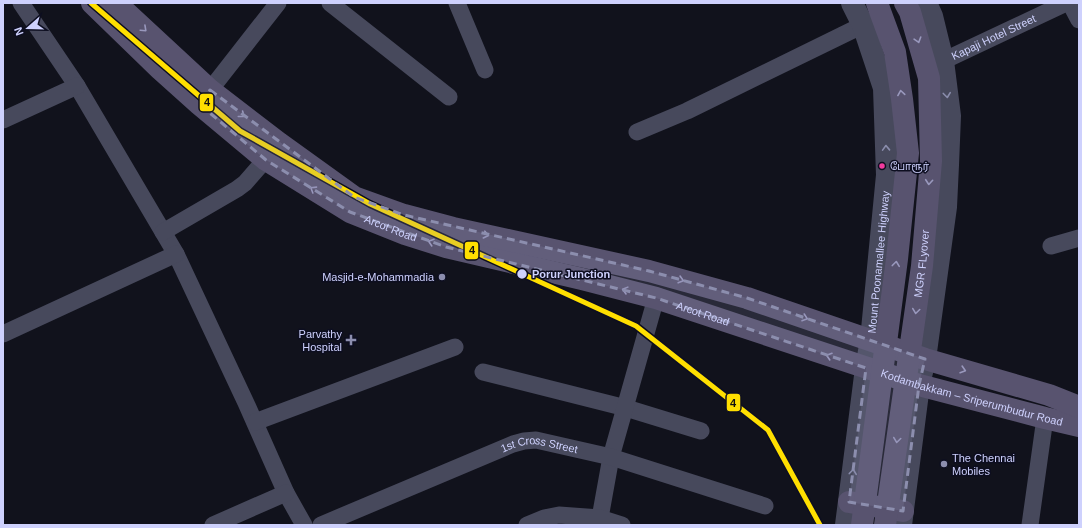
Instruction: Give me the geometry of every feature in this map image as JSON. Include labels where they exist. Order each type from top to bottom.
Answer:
[{"type":"main road","name":"Arcot Road","points":[[92,3],[160,69],[205,97],[350,212],[405,234],[446,247],[656,298],[866,368]]},
{"type":"main road","name":"Arcot Road","points":[[116,3],[205,97]]},
{"type":"main road","points":[[862,525],[897,259],[908,153],[895,52],[877,3]]},
{"type":"main road","name":"MGR FLyover","points":[[885,525],[922,266],[931,161],[930,78],[910,12],[905,3]]},
{"type":"main road","name":"Arcot Road","points":[[273,152],[354,197],[404,215],[454,228],[649,271],[747,298],[871,340]]},
{"type":"main road","name":"Kodambakkam – Sriperumbudur Road","points":[[871,340],[925,359],[1050,395],[1079,407]]},
{"type":"main road","name":"Kodambakkam – Sriperumbudur Road","points":[[866,368],[919,385],[1079,426]]},
{"type":"main road","points":[[849,502],[902,518]]},
{"type":"street","points":[[21,3],[77,86],[176,254],[255,422],[286,493],[304,525]]},
{"type":"street","points":[[205,97],[278,3]]},
{"type":"street","points":[[330,3],[449,97]]},
{"type":"street","points":[[457,3],[485,70]]},
{"type":"street","name":"Mount Poonamallee Highway","points":[[846,525],[866,368],[871,340],[887,175],[884,88],[863,25],[852,3]]},
{"type":"street","points":[[902,518],[919,385],[925,359],[946,207],[950,116],[943,61],[932,16],[926,3]]},
{"type":"street","name":"Kapaji Hotel Street","points":[[943,61],[1066,3]]},
{"type":"street","points":[[1070,3],[1079,20]]},
{"type":"street","points":[[637,132],[687,111],[863,25]]},
{"type":"street","points":[[3,120],[77,86]]},
{"type":"street","points":[[163,232],[237,189],[245,183],[273,152]]},
{"type":"street","points":[[881,234],[941,242]]},
{"type":"street","points":[[1051,246],[1079,238]]},
{"type":"street","points":[[3,334],[176,254]]},
{"type":"street","points":[[600,518],[611,457],[656,298]]},
{"type":"street","points":[[255,422],[455,347]]},
{"type":"street","points":[[483,372],[626,408],[701,431]]},
{"type":"street","points":[[1030,525],[1045,418]]},
{"type":"street","name":"1st Cross Street","points":[[321,525],[513,444],[536,440],[611,457],[765,506]]},
{"type":"street","points":[[213,525],[286,493]]},
{"type":"street","points":[[527,525],[544,518],[559,515],[600,518],[622,525]]},
{"type":"highlighted area","points":[[210,90],[354,197],[404,215],[649,271],[747,298],[925,359],[919,385],[903,511],[849,502],[866,368],[656,298],[446,247],[350,212],[266,160],[199,104]]},
{"type":"transit line","name":"4","points":[[91,3],[240,131],[370,204],[636,326],[768,430],[820,525]]},
{"type":"place","name":"போரூர்","points":[[882,166]]},
{"type":"place","name":"Porur Junction","points":[[522,274]]},
{"type":"place","name":"Masjid-e-Mohammadia","points":[[442,277]]},
{"type":"place","name":"Parvathy Hospital","points":[[351,340]]},
{"type":"place","name":"The Chennai Mobiles","points":[[944,464]]}]
